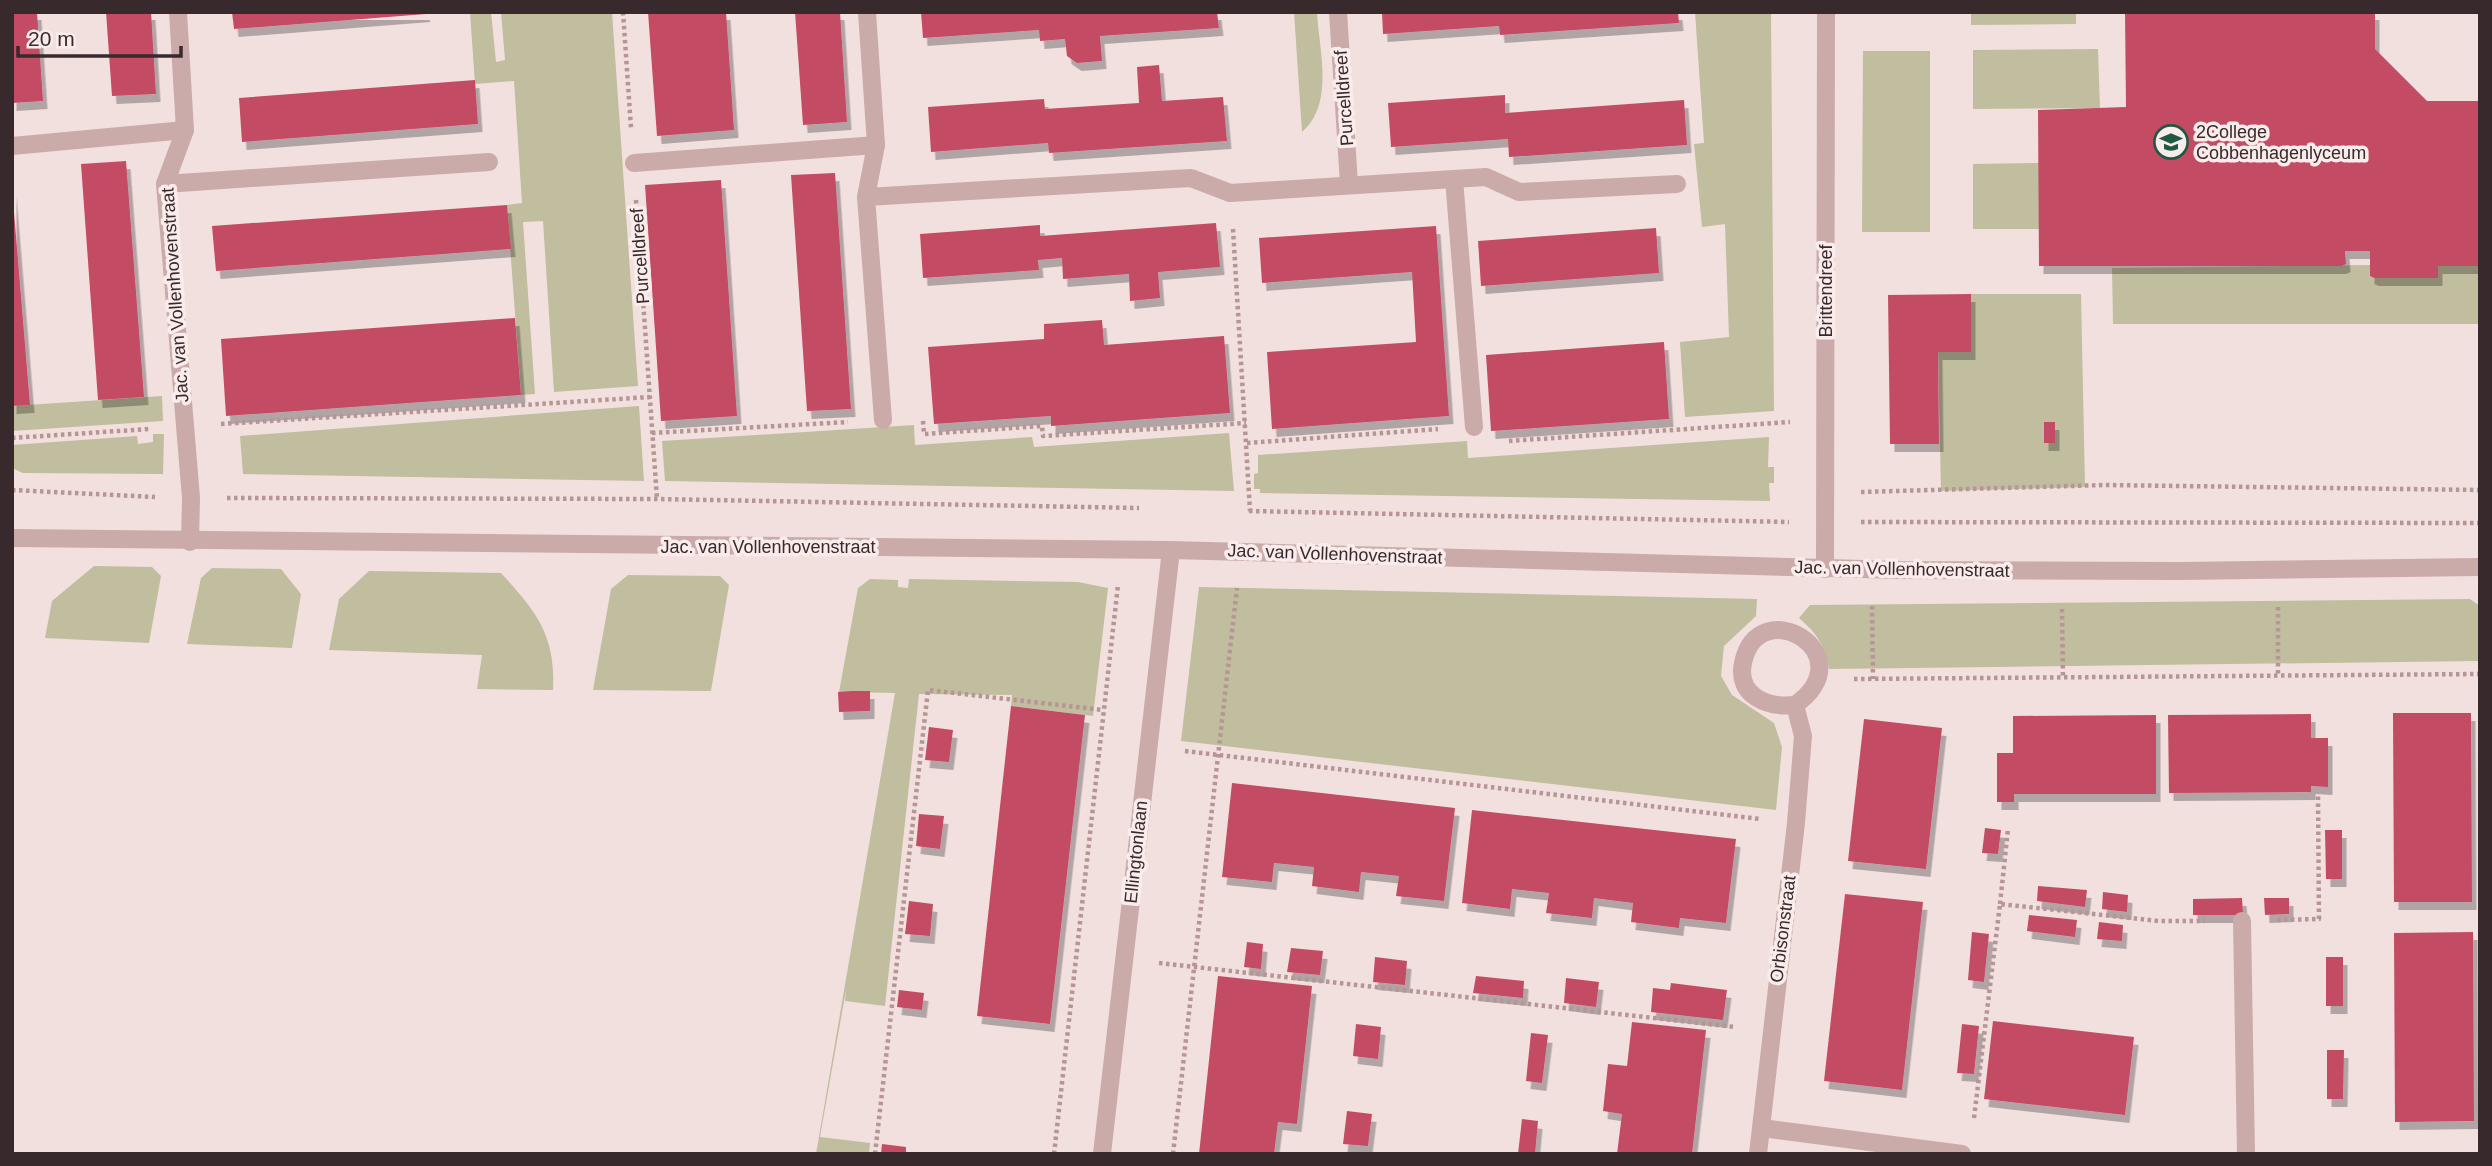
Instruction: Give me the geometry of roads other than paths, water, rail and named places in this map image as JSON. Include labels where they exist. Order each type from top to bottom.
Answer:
[{"type":"street","name":"Jac. van Vollenhovenstraat","points":[[178,12],[186,130],[165,184],[191,498],[190,542]]},
{"type":"street","points":[[867,12],[876,145],[866,197],[883,420]]},
{"type":"street","name":"Purcelldreef","points":[[1338,12],[1349,184]]},
{"type":"street","name":"Brittendreef","points":[[1825,569],[1826,12]]},
{"type":"street","points":[[12,146],[186,130]]},
{"type":"street","points":[[634,163],[876,145]]},
{"type":"street","points":[[165,184],[489,162]]},
{"type":"street","points":[[866,197],[1191,178],[1230,193],[1486,177],[1519,192],[1676,184]]},
{"type":"street","points":[[1454,179],[1474,427]]},
{"type":"street","name":"Jac. van Vollenhovenstraat","points":[[12,538],[190,542],[1240,551],[1872,570],[2480,567]]},
{"type":"street","name":"Ellingtonlaan","points":[[1102,1154],[1171,550]]},
{"type":"street","points":[[1784,630],[1799,634],[1812,646],[1819,662],[1818,679],[1809,695],[1795,705],[1777,707],[1758,701],[1746,687],[1742,668],[1745,650],[1755,638],[1769,631],[1784,630]]},
{"type":"street","name":"Orbisonstraat","points":[[1758,1154],[1796,823],[1803,736],[1795,705]]},
{"type":"street","points":[[2242,921],[2246,1154]]},
{"type":"street","points":[[1762,1128],[1962,1154]]},
{"type":"place","name":"2College Cobbenhagenlyceum","points":[[2171,142]]}]
